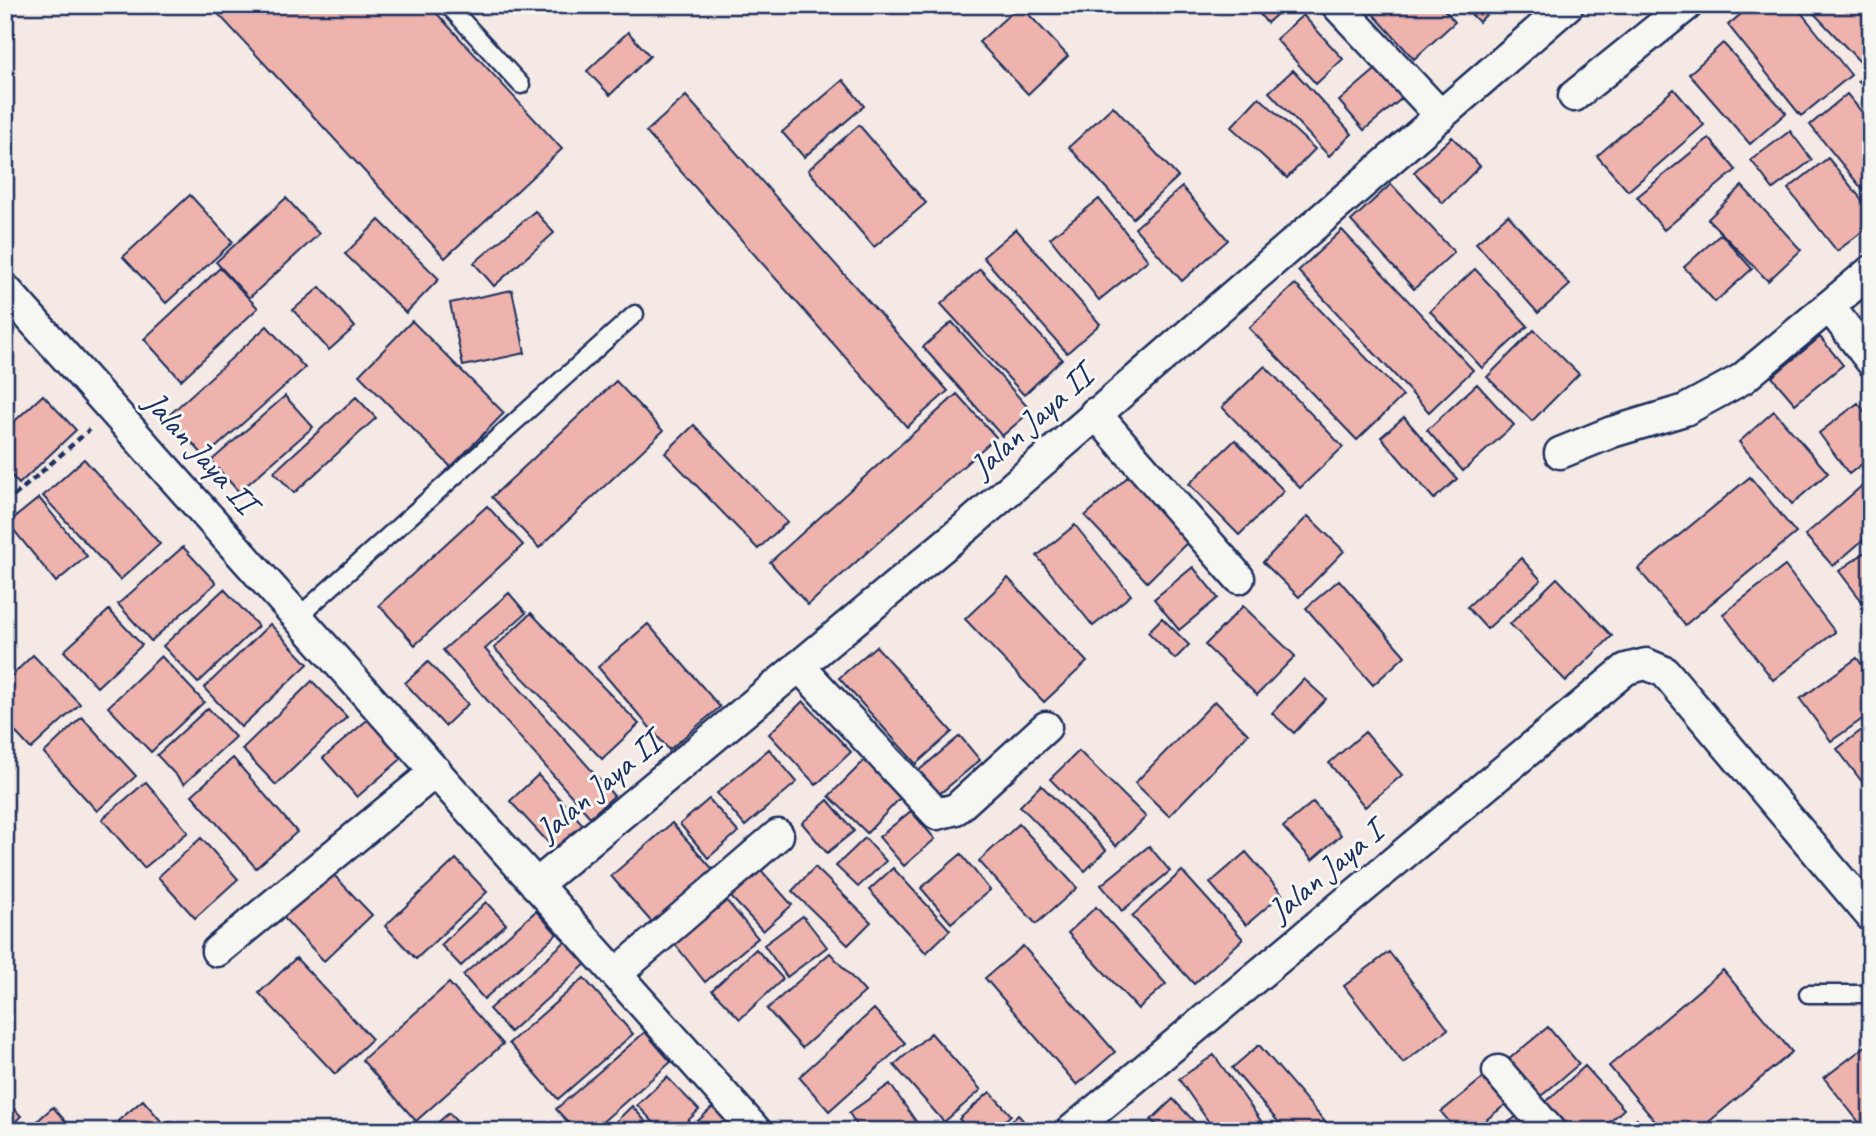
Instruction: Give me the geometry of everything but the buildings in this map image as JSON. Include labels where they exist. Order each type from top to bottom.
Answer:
[{"type":"street","points":[[1337,5],[1441,116]]},
{"type":"street","name":"Jalan Jaya II","points":[[536,885],[970,524],[1568,5]]},
{"type":"street","points":[[1574,96],[1686,5]]},
{"type":"street","points":[[1560,453],[1612,432],[1685,410],[1742,379],[1871,271]]},
{"type":"street","name":"Jalan Jaya II","points":[[6,292],[756,1131]]},
{"type":"street","points":[[1829,306],[1871,361]]},
{"type":"street","points":[[1095,413],[1239,578]]},
{"type":"street","name":"Jalan Jaya I","points":[[1071,1131],[1626,668],[1646,664],[1665,672],[1871,916]]},
{"type":"street","points":[[799,666],[937,814],[956,809],[1045,727]]},
{"type":"street","points":[[217,951],[436,771]]},
{"type":"street","points":[[616,974],[778,835]]},
{"type":"street","points":[[1498,1071],[1550,1131]]},
{"type":"lane","points":[[448,5],[521,85]]},
{"type":"lane","points":[[298,617],[635,314]]},
{"type":"lane","points":[[1808,994],[1871,994]]},
{"type":"path","points":[[5,504],[113,409]]}]
